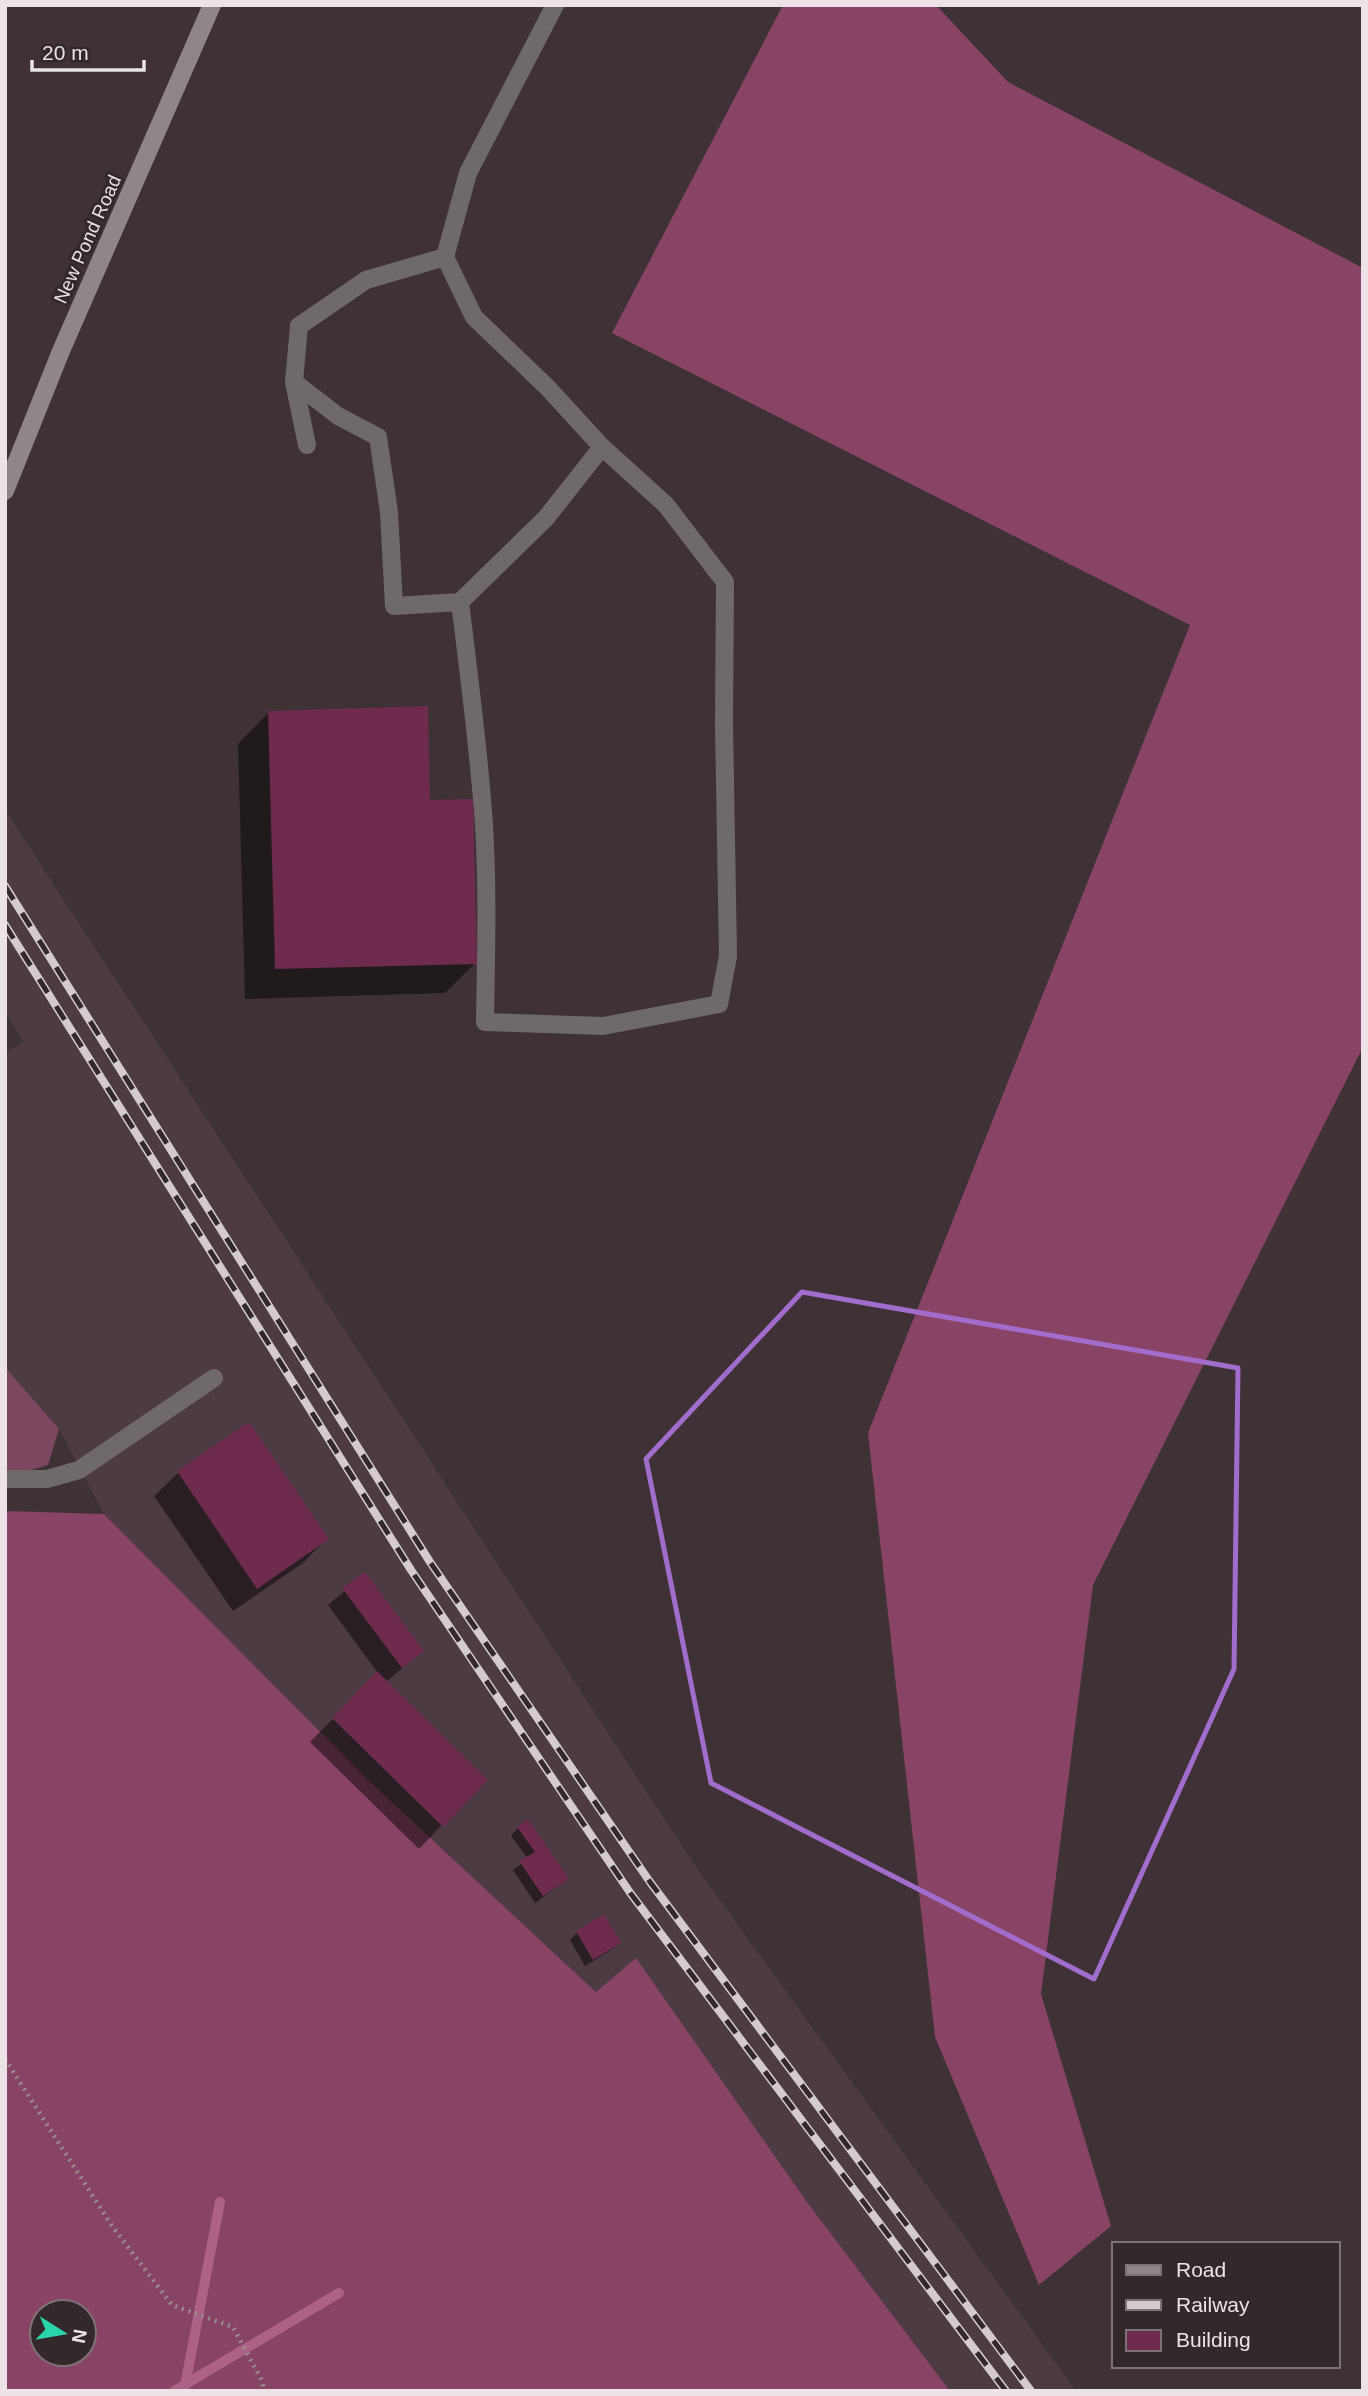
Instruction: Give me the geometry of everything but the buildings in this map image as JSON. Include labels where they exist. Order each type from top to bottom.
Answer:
[{"type":"main road","name":"New Pond Road","points":[[5,491],[61,351],[212,5]]},
{"type":"lane","points":[[460,602],[484,825],[487,921],[485,1022],[603,1026],[719,1004],[728,956],[724,723],[725,582],[666,505],[602,447],[548,388],[474,317],[444,257],[468,173],[555,5]]},
{"type":"lane","points":[[306,446],[294,382],[299,326],[366,280],[444,257]]},
{"type":"lane","points":[[294,382],[338,416],[378,437],[389,512],[394,606],[460,602],[546,518],[602,447]]},
{"type":"lane","points":[[5,1479],[47,1479],[79,1469],[214,1378]]},
{"type":"path","points":[[5,2059],[112,2227],[172,2305],[233,2327],[265,2391]]},
{"type":"highlighted area","points":[[802,1292],[1238,1368],[1234,1669],[1094,1979],[711,1783],[646,1459]]},
{"type":"shaded area","points":[[783,5],[936,5],[1008,82],[1363,268],[1363,1047],[1093,1585],[1041,1994],[1111,2226],[1039,2285],[935,2037],[868,1433],[1190,625],[612,333]]},
{"type":"shaded area","points":[[5,810],[693,1863],[1076,2391],[950,2391],[807,2202],[636,1959],[597,1993],[368,1780],[104,1514],[59,1429],[5,1367],[5,1053],[23,1042],[5,1011]]},
{"type":"shaded area","points":[[5,1367],[59,1429],[48,1465],[22,1473],[5,1472]]},
{"type":"shaded area","points":[[5,1511],[104,1514],[368,1780],[596,1992],[636,1958],[807,2202],[950,2391],[5,2391]]},
{"type":"waterway","points":[[184,2391],[220,2202]]},
{"type":"waterway","points":[[174,2391],[339,2293]]},
{"type":"railway","points":[[5,886],[430,1562],[650,1882],[1031,2391]]},
{"type":"railway","points":[[5,925],[411,1570],[631,1894],[1006,2391]]}]
